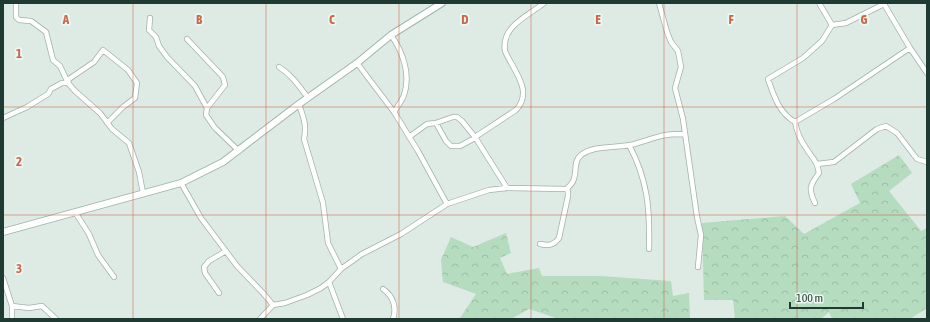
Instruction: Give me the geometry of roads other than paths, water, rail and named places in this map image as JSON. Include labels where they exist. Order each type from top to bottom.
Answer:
[{"type":"street","points":[[16,3],[16,17],[19,20],[31,21],[43,28],[46,32],[53,60],[60,66],[68,83],[100,113],[112,129],[129,143],[139,172],[143,193]]},
{"type":"street","points":[[3,232],[180,183],[223,162],[299,104],[357,63],[391,35],[442,3]]},
{"type":"street","points":[[436,123],[446,141],[451,146],[460,146],[516,110],[524,96],[524,90],[522,82],[507,57],[504,46],[510,30],[517,22],[544,3]]},
{"type":"street","points":[[659,3],[667,32],[671,42],[678,51],[681,67],[676,88],[701,235],[698,267]]},
{"type":"street","points":[[819,3],[832,25]]},
{"type":"street","points":[[832,25],[846,24],[884,4],[910,48],[927,73]]},
{"type":"street","points":[[150,18],[149,30],[156,37],[159,46],[195,86],[207,108]]},
{"type":"street","points":[[795,122],[789,119],[780,108],[768,79],[803,58],[822,41],[832,25]]},
{"type":"street","points":[[391,35],[399,47],[402,56],[407,84],[403,97],[394,112]]},
{"type":"street","points":[[187,39],[225,80],[224,85],[207,108],[206,116],[215,128],[239,151]]},
{"type":"street","points":[[795,122],[834,99],[910,48]]},
{"type":"street","points":[[68,83],[69,79],[94,62],[103,50],[128,70],[137,83],[135,98],[123,107],[107,123]]},
{"type":"street","points":[[357,63],[394,112],[447,204]]},
{"type":"street","points":[[279,68],[288,72],[308,98]]},
{"type":"street","points":[[3,118],[27,108],[48,94],[51,89],[62,83],[68,83]]},
{"type":"street","points":[[299,104],[305,121],[306,130],[304,139],[323,203],[328,243],[341,269]]},
{"type":"street","points":[[409,137],[427,124],[436,123],[447,118],[457,117],[475,137],[507,188]]},
{"type":"street","points":[[795,122],[798,135],[805,148],[817,164],[819,173],[812,183],[810,193],[815,203]]},
{"type":"street","points":[[817,164],[834,162],[877,129],[886,126],[897,133],[918,159],[927,162]]},
{"type":"street","points":[[260,319],[273,305],[285,304],[307,295],[329,282],[341,269],[362,254],[401,234],[447,204],[489,190],[507,188],[566,189],[572,185],[575,178],[578,159],[581,155],[593,150],[629,145],[667,134],[685,134]]},
{"type":"street","points":[[629,145],[637,162],[646,192],[649,211],[649,249]]},
{"type":"street","points":[[180,183],[201,218],[237,266],[273,305]]},
{"type":"street","points":[[540,244],[550,245],[556,242],[559,238],[568,196],[568,191],[566,189]]},
{"type":"street","points":[[75,212],[89,234],[98,255],[114,277]]},
{"type":"street","points":[[219,293],[205,273],[204,267],[209,261],[226,251]]},
{"type":"street","points":[[3,278],[12,306],[11,319]]},
{"type":"street","points":[[329,282],[344,319]]},
{"type":"street","points":[[383,289],[388,293],[393,301],[395,311],[393,319]]},
{"type":"street","points":[[12,306],[28,308],[42,306],[56,319]]}]
